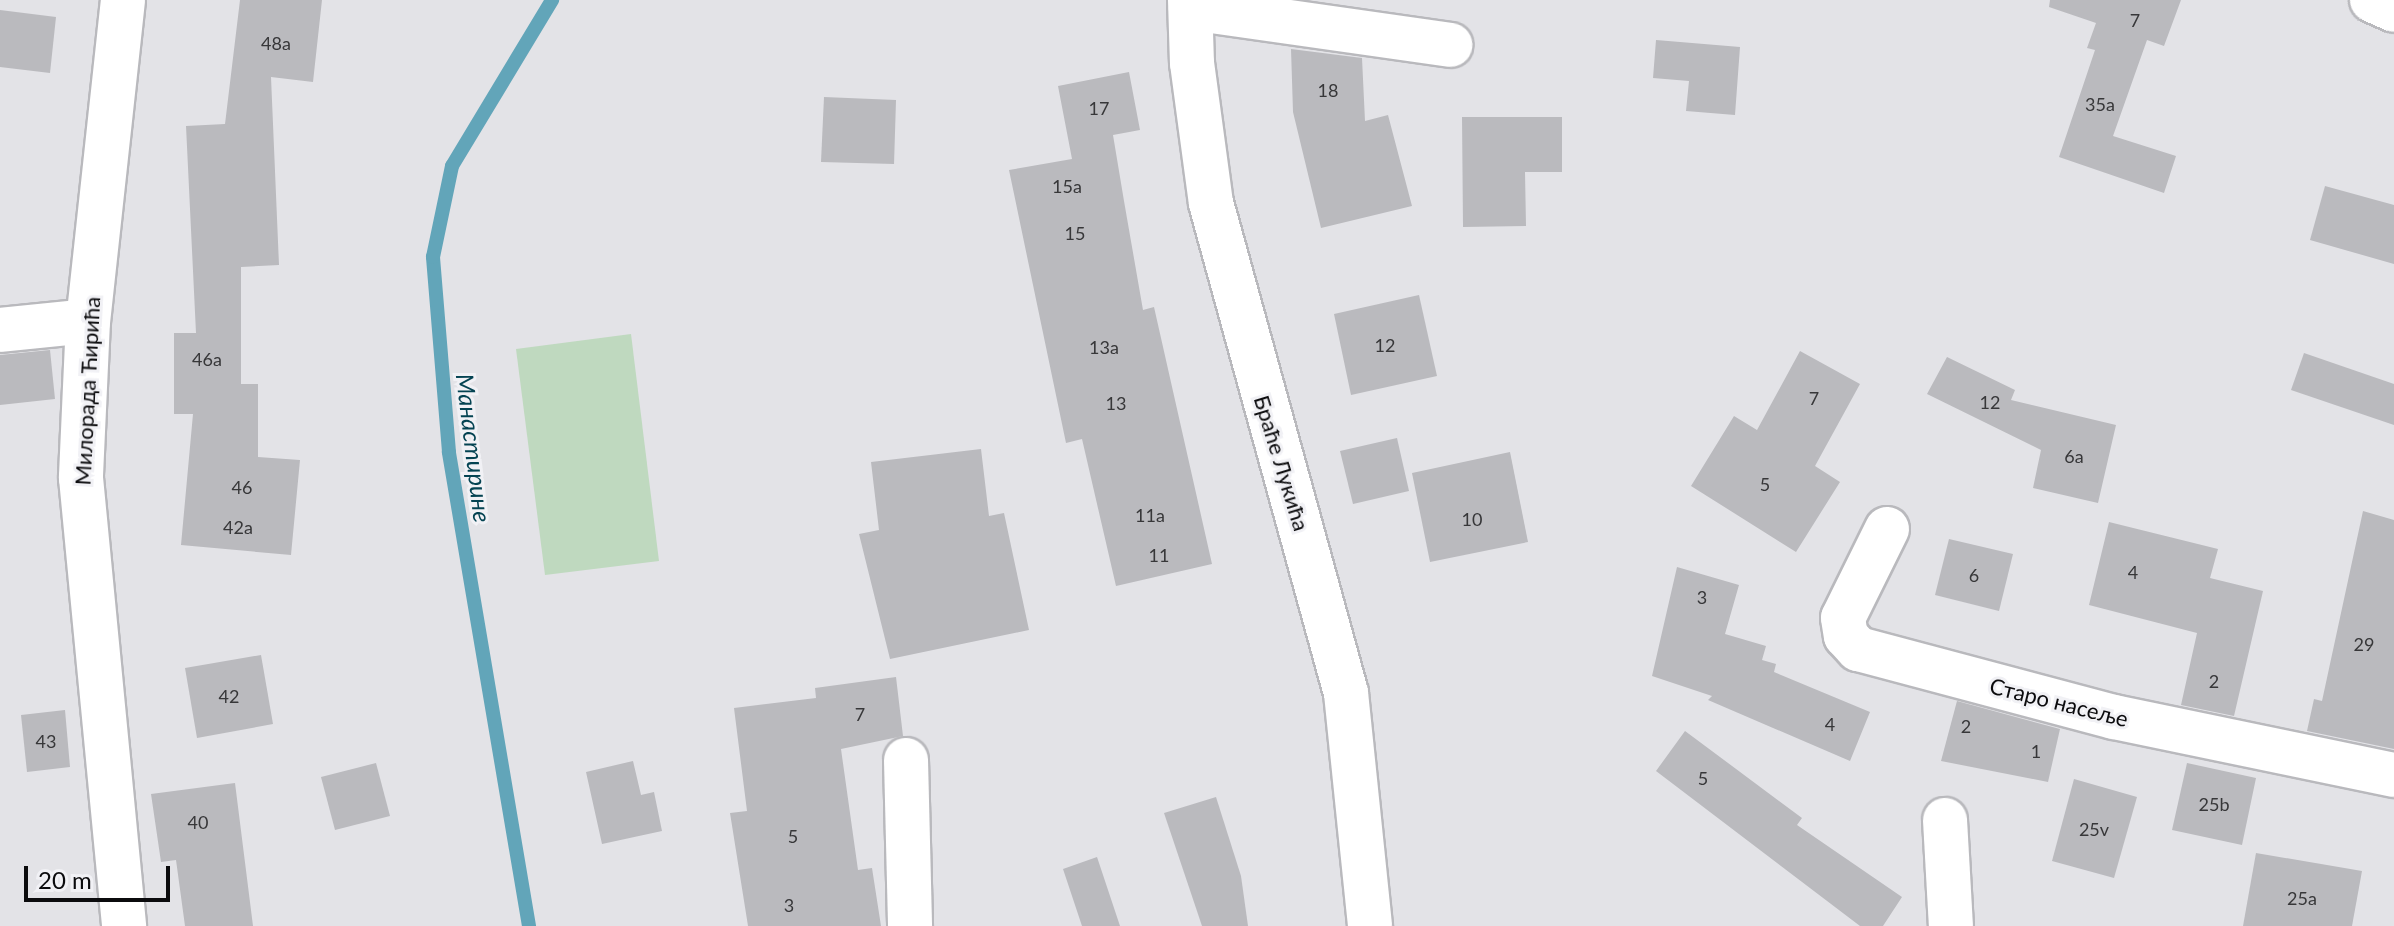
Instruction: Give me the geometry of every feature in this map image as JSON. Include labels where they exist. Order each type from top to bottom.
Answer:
[{"type":"street","name":"Милорада Ћирића","points":[[123,0],[88,321],[81,478],[124,926]]},
{"type":"street","points":[[2372,0],[2394,10]]},
{"type":"street","points":[[1190,4],[1450,45]]},
{"type":"street","name":"Браће Лукића","points":[[1190,4],[1192,63],[1211,203],[1346,693],[1370,926]]},
{"type":"street","points":[[0,330],[88,321]]},
{"type":"street","name":"Старо насеље","points":[[1887,529],[1843,618],[1846,636],[1858,649],[2114,717],[2394,775]]},
{"type":"street","points":[[906,760],[910,926]]},
{"type":"street","points":[[1945,820],[1951,926]]},
{"type":"green space","points":[[631,334],[659,561],[545,575],[516,349]]},
{"type":"building","points":[[240,0],[322,0],[313,82],[271,77],[279,265],[241,267],[241,384],[258,384],[258,457],[300,460],[291,555],[181,545],[193,414],[174,414],[174,333],[196,333],[186,126],[225,124]]},
{"type":"building","points":[[2050,0],[2181,0],[2164,46],[2147,40],[2113,136],[2176,156],[2164,193],[2059,157],[2095,50],[2087,48],[2096,23],[2049,7]]},
{"type":"building","points":[[0,10],[56,17],[50,73],[0,67]]},
{"type":"building","points":[[1656,40],[1740,47],[1735,115],[1686,111],[1689,81],[1653,78]]},
{"type":"building","points":[[1291,49],[1362,58],[1365,121],[1388,115],[1412,206],[1321,228],[1293,112]]},
{"type":"building","points":[[1129,72],[1140,130],[1113,135],[1124,201],[1143,310],[1154,307],[1212,564],[1116,586],[1082,439],[1066,443],[1009,170],[1072,159],[1058,86]]},
{"type":"building","points":[[824,97],[896,100],[894,164],[821,162]]},
{"type":"building","points":[[1462,117],[1562,117],[1562,172],[1525,172],[1526,226],[1463,227]]},
{"type":"building","points":[[2325,186],[2394,205],[2394,264],[2310,240]]},
{"type":"building","points":[[1419,295],[1437,376],[1351,395],[1334,314]]},
{"type":"building","points":[[50,350],[55,399],[0,405],[0,355]]},
{"type":"building","points":[[1800,351],[1860,384],[1815,466],[1840,482],[1796,552],[1691,486],[1734,416],[1757,430]]},
{"type":"building","points":[[2304,353],[2394,384],[2394,425],[2291,390]]},
{"type":"building","points":[[1947,357],[2015,390],[2011,400],[2116,425],[2098,503],[2033,488],[2041,450],[1927,394]]},
{"type":"building","points":[[1397,438],[1409,491],[1353,504],[1340,451]]},
{"type":"building","points":[[981,449],[989,516],[1004,513],[1029,630],[890,659],[859,534],[879,530],[871,462]]},
{"type":"building","points":[[1510,452],[1528,542],[1430,562],[1412,473]]},
{"type":"building","points":[[2363,511],[2394,520],[2394,749],[2307,731],[2314,699],[2322,701]]},
{"type":"building","points":[[2109,522],[2218,549],[2210,578],[2263,591],[2234,716],[2181,705],[2197,633],[2089,605]]},
{"type":"building","points":[[1949,539],[2013,554],[1999,611],[1935,595]]},
{"type":"building","points":[[1677,567],[1739,585],[1725,634],[1766,646],[1762,660],[1776,664],[1774,672],[1870,712],[1850,761],[1708,700],[1712,696],[1652,676]]},
{"type":"building","points":[[261,655],[273,724],[197,738],[185,668]]},
{"type":"building","points":[[896,677],[903,736],[841,749],[858,870],[872,868],[881,926],[748,926],[730,813],[747,811],[734,708],[816,698],[815,688]]},
{"type":"building","points":[[1957,701],[2060,729],[2048,782],[1941,761]]},
{"type":"building","points":[[65,710],[70,767],[27,772],[21,715]]},
{"type":"building","points":[[1685,731],[1802,818],[1797,825],[1902,897],[1883,926],[1860,926],[1656,771]]},
{"type":"building","points":[[633,761],[641,795],[654,792],[662,831],[602,844],[586,772]]},
{"type":"building","points":[[376,763],[390,816],[335,830],[321,777]]},
{"type":"building","points":[[2187,763],[2256,778],[2242,845],[2172,830]]},
{"type":"building","points":[[2074,779],[2137,797],[2114,878],[2052,861]]},
{"type":"building","points":[[235,783],[253,926],[185,926],[176,860],[161,862],[151,794]]},
{"type":"building","points":[[1216,797],[1241,876],[1248,926],[1202,926],[1164,813]]},
{"type":"building","points":[[2256,853],[2362,871],[2352,926],[2243,926]]},
{"type":"building","points":[[1097,857],[1120,926],[1082,926],[1063,869]]},
{"type":"waterway","name":"Манастирине","points":[[529,926],[449,452],[433,257],[452,166],[552,0]]}]
